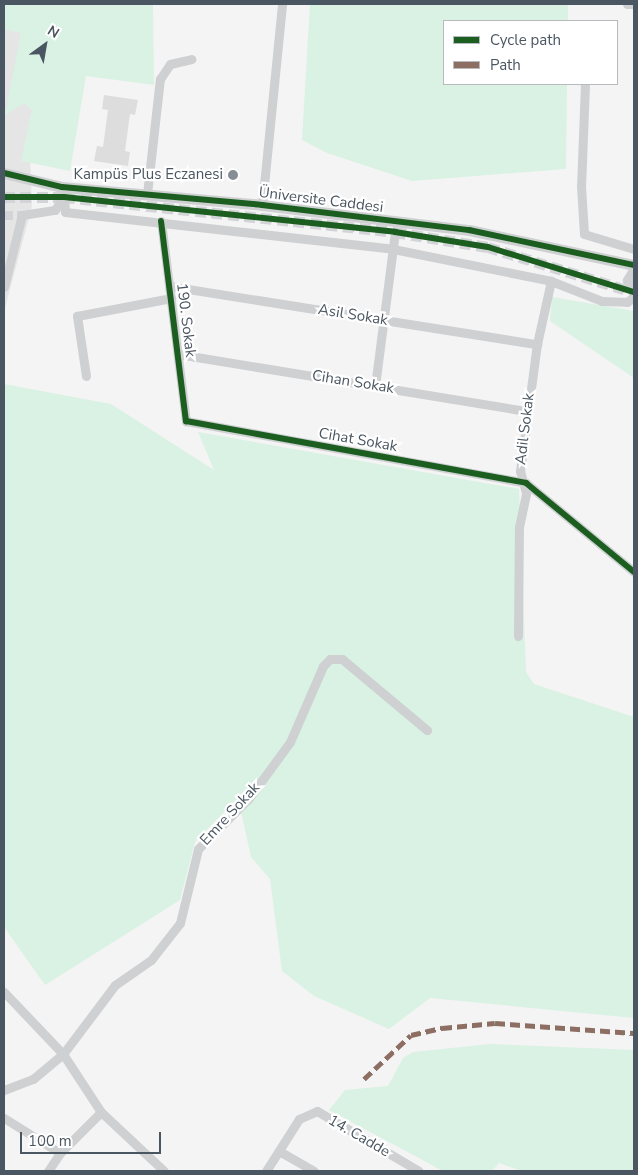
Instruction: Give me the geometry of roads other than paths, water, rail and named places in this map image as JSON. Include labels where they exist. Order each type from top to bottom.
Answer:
[{"type":"street","points":[[262,205],[282,4]]},
{"type":"street","points":[[627,4],[634,4]]},
{"type":"street","points":[[147,194],[160,79],[170,64],[191,59]]},
{"type":"street","points":[[585,85],[581,186],[584,234],[634,249]]},
{"type":"street","name":"Üniversite Caddesi","points":[[4,173],[62,187],[262,205],[468,230],[634,265]]},
{"type":"street","points":[[4,287],[22,215],[55,210],[64,197],[65,212],[161,221],[393,249],[551,280],[602,301],[627,302],[634,295],[628,280],[634,270]]},
{"type":"street","name":"190. Sokak","points":[[161,221],[186,421]]},
{"type":"street","points":[[375,386],[395,232]]},
{"type":"street","name":"Adil Sokak","points":[[518,636],[515,587],[526,483],[520,472],[537,344],[551,280]]},
{"type":"street","name":"Asil Sokak","points":[[169,286],[537,344]]},
{"type":"street","points":[[86,376],[77,316],[171,298]]},
{"type":"street","name":"Cihan Sokak","points":[[178,354],[527,411]]},
{"type":"street","name":"Cihat Sokak","points":[[186,421],[526,483]]},
{"type":"street","points":[[526,483],[634,572]]},
{"type":"street","name":"Emre Sokak","points":[[4,1090],[33,1079],[63,1054],[115,985],[150,960],[180,923],[198,849],[249,798],[290,742],[323,666],[330,659],[342,659],[427,730]]},
{"type":"street","points":[[4,992],[63,1054],[101,1112],[164,1171]]},
{"type":"street","name":"14. Cadde","points":[[266,1171],[299,1119],[317,1111],[420,1171]]},
{"type":"street","points":[[48,1171],[60,1152],[101,1112]]},
{"type":"street","points":[[4,1118],[60,1152]]},
{"type":"street","points":[[279,1151],[314,1171]]},
{"type":"tunnel","points":[[4,197],[64,197],[395,232],[488,247],[633,292]]},
{"type":"tunnel","points":[[4,215],[22,215]]},
{"type":"place","name":"Kampüs Plus Eczanesi","points":[[233,175]]}]
